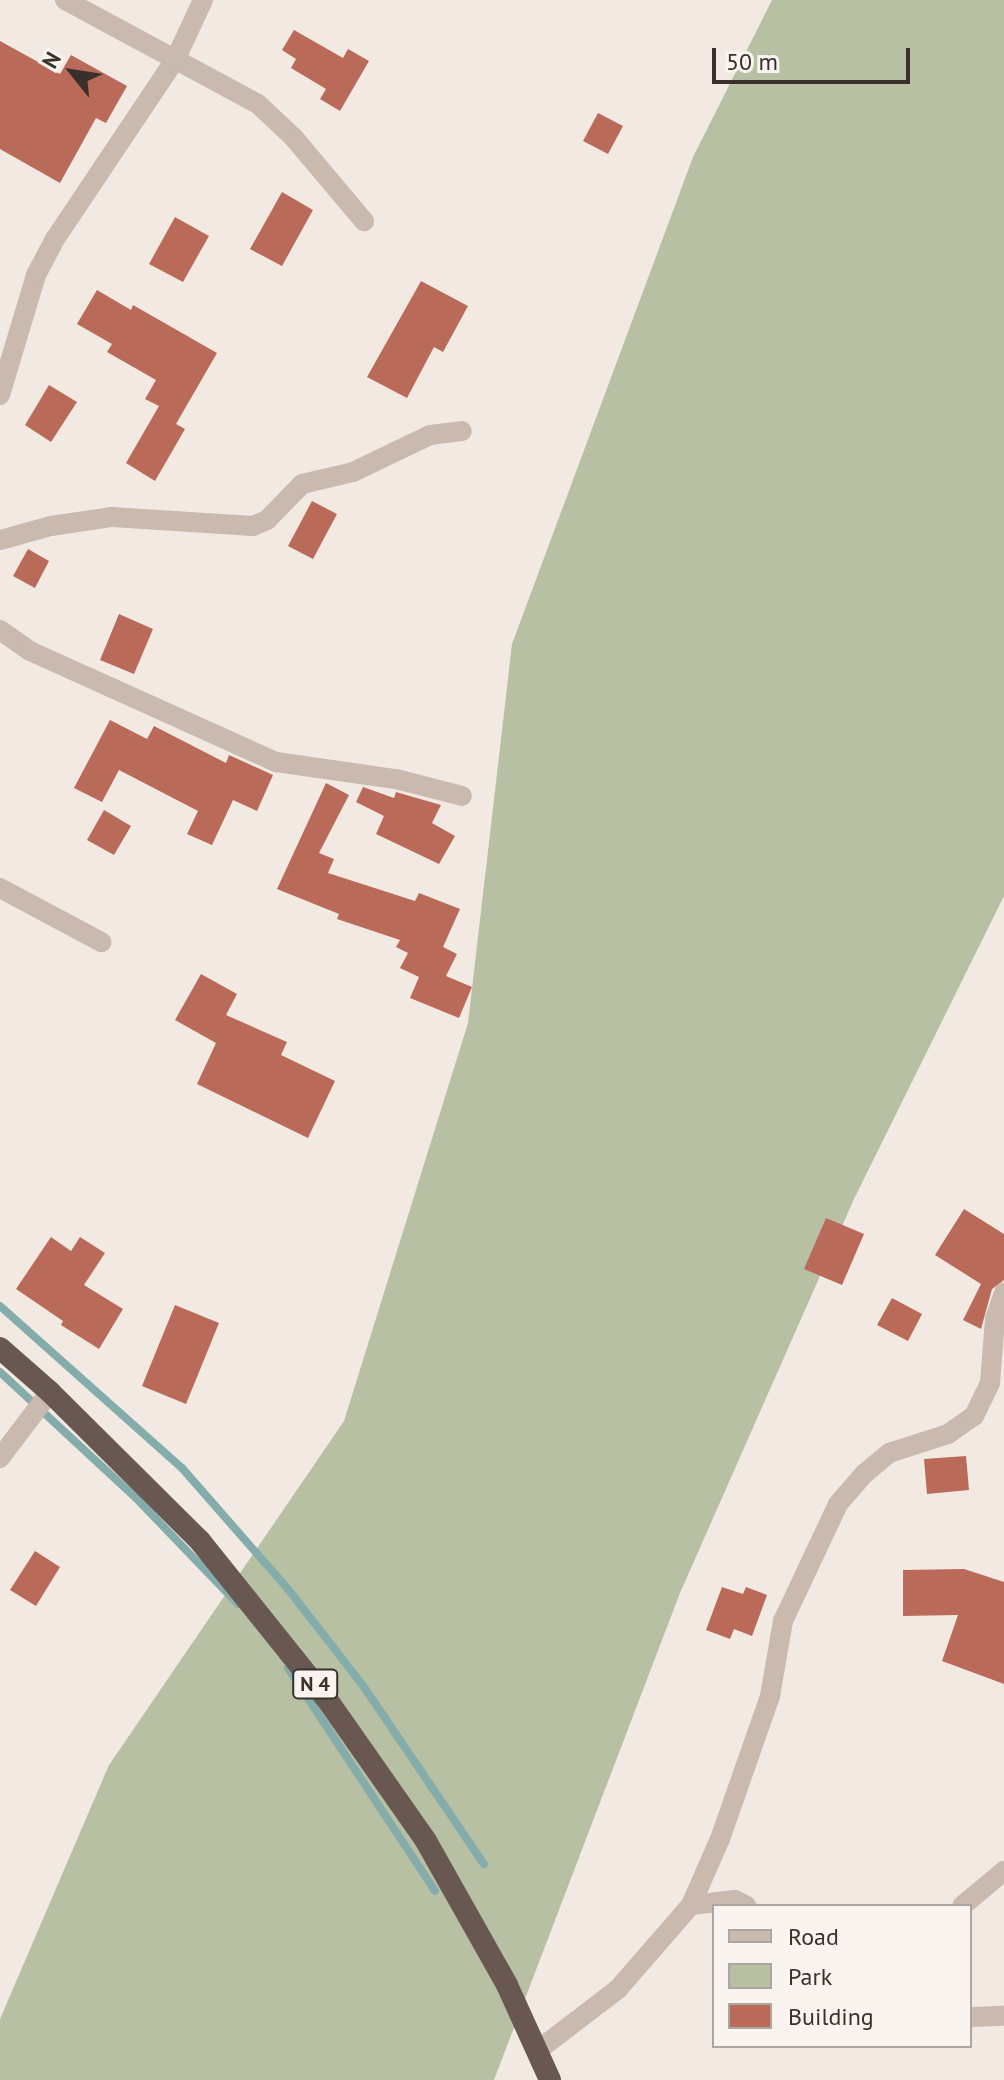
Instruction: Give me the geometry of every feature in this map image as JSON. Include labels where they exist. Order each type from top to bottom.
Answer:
[{"type":"highway","name":"N 4","points":[[0,1348],[50,1392],[200,1541],[326,1698],[426,1841],[507,1985],[550,2080]]},
{"type":"street","points":[[65,0],[258,104],[294,138],[364,221]]},
{"type":"street","points":[[0,395],[36,275],[55,239],[175,60],[203,0]]},
{"type":"street","points":[[0,540],[51,526],[112,517],[253,526],[267,520],[302,484],[353,472],[430,435],[462,431]]},
{"type":"street","points":[[0,630],[30,651],[276,762],[396,779],[462,796]]},
{"type":"street","points":[[0,888],[101,942]]},
{"type":"street","points":[[537,2051],[618,1989],[691,1905],[720,1839],[770,1696],[783,1621],[838,1504],[864,1474],[889,1453],[948,1434],[974,1416],[990,1383],[995,1319],[1004,1293]]},
{"type":"street","points":[[0,1458],[50,1392]]},
{"type":"street","points":[[964,1904],[1004,1871]]},
{"type":"street","points":[[691,1905],[735,1900],[743,1904]]},
{"type":"street","points":[[972,2017],[1004,2016]]},
{"type":"green space","points":[[772,0],[1004,0],[1004,896],[854,1199],[680,1593],[494,2080],[0,2080],[0,2019],[109,1765],[344,1421],[468,1023],[512,644],[693,157]]},
{"type":"building","points":[[294,30],[343,58],[348,49],[369,61],[340,111],[320,99],[326,89],[291,68],[296,59],[282,50]]},
{"type":"building","points":[[0,41],[60,74],[71,55],[127,86],[106,123],[96,118],[60,183],[0,149]]},
{"type":"building","points":[[598,113],[623,126],[608,154],[583,141]]},
{"type":"building","points":[[282,192],[313,210],[282,266],[250,249]]},
{"type":"building","points":[[175,217],[209,236],[183,282],[149,264]]},
{"type":"building","points":[[421,281],[468,306],[443,352],[434,347],[407,398],[367,377]]},
{"type":"building","points":[[97,290],[131,310],[133,305],[217,353],[176,424],[185,429],[155,481],[126,463],[159,406],[145,399],[156,380],[107,352],[112,344],[77,324]]},
{"type":"building","points":[[49,385],[77,402],[51,442],[25,425]]},
{"type":"building","points":[[312,501],[337,514],[313,559],[288,546]]},
{"type":"building","points":[[28,549],[49,561],[35,588],[13,576]]},
{"type":"building","points":[[119,614],[153,629],[134,674],[100,660]]},
{"type":"building","points":[[110,720],[147,739],[154,726],[226,763],[229,755],[273,775],[257,811],[233,800],[212,845],[187,834],[198,811],[119,770],[102,802],[74,788]]},
{"type":"building","points":[[326,783],[349,795],[319,853],[334,859],[328,873],[415,901],[419,893],[460,909],[443,947],[457,954],[446,976],[472,987],[459,1018],[410,998],[419,977],[400,968],[408,953],[396,947],[400,940],[337,919],[339,914],[277,889]]},
{"type":"building","points":[[363,787],[394,798],[396,792],[441,805],[432,823],[455,836],[439,864],[376,834],[384,816],[356,802]]},
{"type":"building","points":[[104,810],[131,826],[114,855],[87,840]]},
{"type":"building","points":[[201,974],[237,994],[226,1015],[287,1042],[281,1055],[335,1081],[308,1138],[197,1084],[216,1043],[175,1020]]},
{"type":"building","points":[[964,1209],[1004,1234],[1004,1280],[992,1289],[981,1329],[963,1320],[981,1284],[935,1255]]},
{"type":"building","points":[[826,1218],[864,1234],[842,1285],[804,1269]]},
{"type":"building","points":[[51,1237],[71,1251],[80,1237],[105,1253],[84,1285],[123,1309],[99,1349],[61,1325],[63,1321],[16,1289]]},
{"type":"building","points":[[892,1298],[922,1314],[908,1341],[877,1325]]},
{"type":"building","points":[[175,1305],[219,1323],[186,1404],[142,1386]]},
{"type":"building","points":[[966,1456],[969,1490],[927,1494],[924,1459]]},
{"type":"building","points":[[35,1551],[60,1567],[36,1606],[10,1590]]},
{"type":"building","points":[[964,1569],[1004,1582],[1004,1684],[942,1661],[958,1615],[903,1616],[903,1570]]},
{"type":"building","points":[[722,1587],[743,1594],[746,1587],[767,1595],[752,1636],[734,1629],[730,1639],[706,1630]]},
{"type":"waterway","points":[[0,1306],[182,1468],[288,1589],[364,1687],[484,1864]]},
{"type":"waterway","points":[[0,1372],[136,1498],[238,1604]]},
{"type":"waterway","points":[[288,1668],[435,1891]]}]
